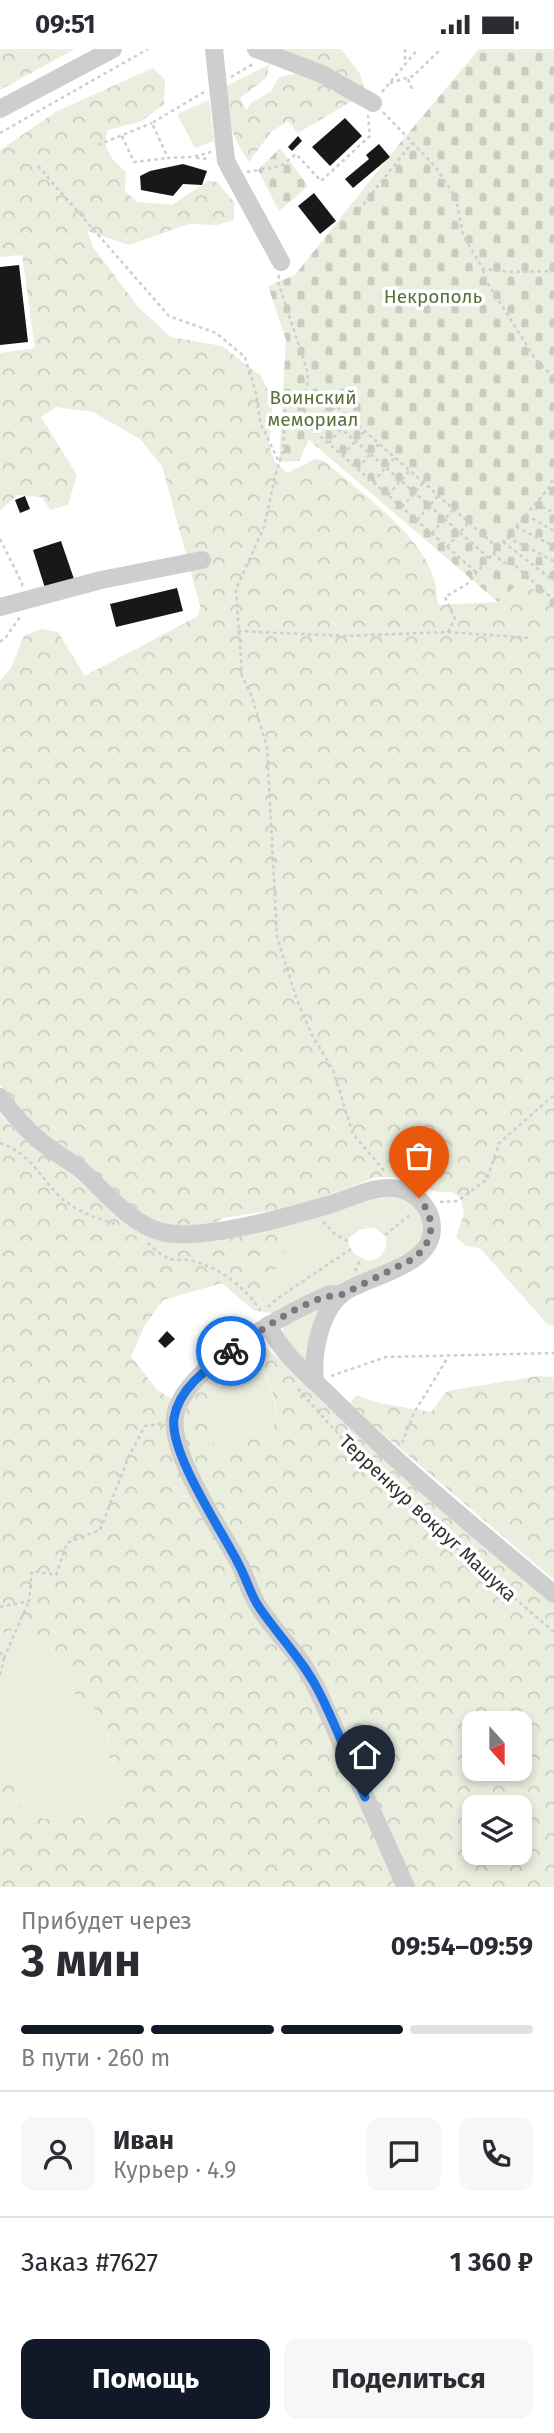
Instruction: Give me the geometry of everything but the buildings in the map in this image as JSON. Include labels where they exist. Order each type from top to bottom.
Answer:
[{"type":"street","points":[[0,110],[113,49]]},
{"type":"street","points":[[214,49],[226,161],[281,262]]},
{"type":"street","points":[[263,52],[322,74],[373,103]]},
{"type":"street","points":[[0,607],[101,580],[202,560]]},
{"type":"street","points":[[0,1097],[39,1140],[81,1170],[110,1199],[141,1223],[162,1232],[190,1235],[222,1231],[321,1207],[375,1189],[391,1187],[410,1192],[423,1204],[430,1217],[431,1236],[423,1251],[399,1268],[341,1295],[327,1314],[319,1339],[314,1369],[315,1381]]},
{"type":"street","points":[[341,1295],[330,1294],[265,1319],[186,1389],[174,1422],[193,1485],[235,1556],[256,1604],[302,1663],[318,1691],[406,1887]]},
{"type":"street","points":[[265,1319],[274,1336],[300,1369],[387,1453],[554,1594]]},
{"type":"path","points":[[0,133],[148,49]]},
{"type":"path","points":[[405,49],[405,64]]},
{"type":"path","points":[[234,174],[281,166],[296,153],[321,181],[370,136],[367,116],[373,103],[418,49]]},
{"type":"path","points":[[390,83],[413,76],[441,49]]},
{"type":"path","points":[[98,145],[152,123],[219,83],[263,52]]},
{"type":"path","points":[[408,78],[411,89]]},
{"type":"path","points":[[373,103],[434,165],[456,198],[463,235],[483,269],[487,282],[534,357],[554,378]]},
{"type":"path","points":[[152,123],[168,158]]},
{"type":"path","points":[[122,136],[134,162],[193,157]]},
{"type":"path","points":[[359,210],[412,143]]},
{"type":"path","points":[[38,166],[169,316],[216,333],[245,357],[256,393],[260,422],[279,462]]},
{"type":"path","points":[[483,269],[511,272],[554,271]]},
{"type":"path","points":[[278,282],[309,373],[304,422],[476,572]]},
{"type":"path","points":[[306,395],[289,392],[286,394],[283,451],[264,527],[236,589],[242,676],[252,697],[267,747],[277,937],[297,1000],[312,1035],[333,1070],[353,1133],[400,1189]]},
{"type":"path","points":[[314,430],[336,406],[498,548]]},
{"type":"path","points":[[327,416],[489,558]]},
{"type":"path","points":[[329,443],[350,419]]},
{"type":"path","points":[[343,455],[365,431]]},
{"type":"path","points":[[358,468],[379,444]]},
{"type":"path","points":[[373,482],[394,457]]},
{"type":"path","points":[[388,495],[409,470]]},
{"type":"path","points":[[449,632],[454,618],[445,597],[467,585],[554,478]]},
{"type":"path","points":[[402,507],[423,483]]},
{"type":"path","points":[[417,520],[438,496]]},
{"type":"path","points":[[536,503],[554,513]]},
{"type":"path","points":[[432,533],[453,509]]},
{"type":"path","points":[[526,515],[554,531]]},
{"type":"path","points":[[447,547],[468,523]]},
{"type":"path","points":[[516,527],[554,546]]},
{"type":"path","points":[[507,537],[554,561]]},
{"type":"path","points":[[503,542],[554,580]]},
{"type":"path","points":[[493,553],[504,563],[511,562],[554,600]]},
{"type":"path","points":[[239,631],[345,636],[449,632],[531,638]]},
{"type":"path","points":[[385,1235],[423,1204],[458,1201],[487,1179],[499,1143],[554,1095]]},
{"type":"path","points":[[0,1143],[26,1157],[58,1194],[77,1208],[98,1219],[123,1226]]},
{"type":"path","points":[[321,1207],[321,1220],[336,1235],[348,1241]]},
{"type":"path","points":[[143,1238],[160,1254],[174,1260],[187,1259],[233,1281],[254,1298],[265,1319]]},
{"type":"path","points":[[265,1319],[278,1298],[351,1249]]},
{"type":"path","points":[[315,1381],[386,1357],[554,1353]]},
{"type":"path","points":[[401,1446],[414,1413],[448,1357]]},
{"type":"path","name":"Терренкур вокруг Машука","points":[[295,1385],[364,1463],[440,1534],[554,1632]]},
{"type":"path","points":[[0,1675],[4,1658],[29,1601],[32,1571],[56,1574],[67,1542],[100,1530],[129,1456],[145,1426],[174,1422]]},
{"type":"path","points":[[0,1607],[29,1601]]},
{"type":"path","points":[[0,1652],[4,1658]]},
{"type":"green space","points":[[0,49],[75,49],[0,90]]},
{"type":"green space","points":[[262,49],[341,49],[360,74],[365,89]]},
{"type":"green space","name":"Некрополь","points":[[479,49],[554,49],[554,612],[524,578],[498,602],[309,440],[299,461],[279,462],[286,340],[268,286],[295,275]]},
{"type":"green space","points":[[270,64],[266,78],[240,98],[246,110],[251,103],[271,91],[279,77],[300,73],[334,86],[352,101],[298,133],[288,121],[272,131],[249,162],[231,127],[223,88]]},
{"type":"green space","points":[[153,68],[165,80],[164,104],[142,121],[108,130],[106,137],[109,154],[126,172],[125,191],[137,202],[172,205],[208,181],[217,182],[234,202],[234,220],[217,225],[189,224],[129,245],[87,231],[93,247],[139,308],[171,337],[222,346],[261,376],[273,401],[269,445],[275,462],[287,473],[315,459],[324,461],[369,498],[400,527],[424,557],[433,577],[438,605],[498,602],[524,578],[554,612],[554,1326],[547,1324],[480,1248],[466,1246],[456,1237],[464,1213],[461,1199],[453,1192],[438,1192],[415,1182],[393,1177],[376,1177],[301,1206],[223,1218],[195,1227],[166,1226],[136,1210],[50,1140],[22,1114],[0,1084],[0,681],[11,668],[24,636],[41,629],[58,632],[85,676],[198,616],[200,606],[162,466],[140,439],[93,412],[56,407],[41,417],[77,475],[68,505],[50,510],[42,497],[18,495],[0,510],[0,353],[35,348],[22,255],[0,257],[0,150],[57,111]]},
{"type":"green space","points":[[209,100],[214,141],[195,148],[177,114]]},
{"type":"green space","points":[[280,148],[308,186],[279,211],[258,170]]},
{"type":"green space","points":[[0,1114],[122,1218],[158,1240],[170,1243],[200,1242],[286,1223],[305,1229],[283,1255],[253,1310],[222,1283],[163,1300],[145,1325],[131,1356],[157,1390],[172,1399],[232,1361],[266,1348],[554,1600],[554,1887],[0,1887],[0,1760],[9,1768],[17,1804],[33,1815],[45,1819],[66,1819],[122,1809],[128,1783],[108,1756],[107,1722],[95,1709],[80,1703],[48,1643],[16,1629],[0,1634]],"holes":[[[247,1367],[264,1372],[275,1406],[273,1428],[255,1434],[241,1433],[227,1457],[216,1454],[211,1432],[212,1412],[226,1398],[230,1374]]]},
{"type":"green space","points":[[395,1196],[416,1207],[421,1214],[424,1221],[423,1230],[406,1256],[277,1314],[253,1310],[283,1255],[305,1229],[286,1223]],"holes":[[[374,1227],[386,1237],[383,1253],[369,1261],[355,1253],[348,1239],[359,1230]]]},
{"type":"green space","points":[[320,1307],[308,1361],[305,1363],[282,1334],[291,1320]]},
{"type":"green space","points":[[247,1367],[264,1373],[267,1380],[275,1406],[273,1428],[255,1434],[241,1433],[227,1457],[216,1454],[211,1432],[212,1412],[226,1398],[230,1374]]},
{"type":"green space","points":[[538,1376],[554,1377],[554,1580],[350,1403],[356,1395],[379,1403],[431,1412],[447,1391]]},
{"type":"green space","points":[[16,1629],[48,1643],[80,1703],[95,1709],[107,1722],[108,1756],[128,1783],[122,1809],[54,1820],[36,1816],[17,1804],[9,1768],[0,1760],[0,1634]]},
{"type":"way so far","points":[[231,1351],[268,1325],[330,1294],[341,1295],[399,1268],[423,1251],[431,1236],[432,1227],[427,1210],[419,1198]]},
{"type":"route","points":[[231,1351],[186,1389],[174,1422],[180,1447],[193,1485],[217,1523],[256,1604],[302,1663],[318,1691],[365,1797]]},
{"type":"park label","name":"Воинский мемориал","points":[[313,408]]}]
